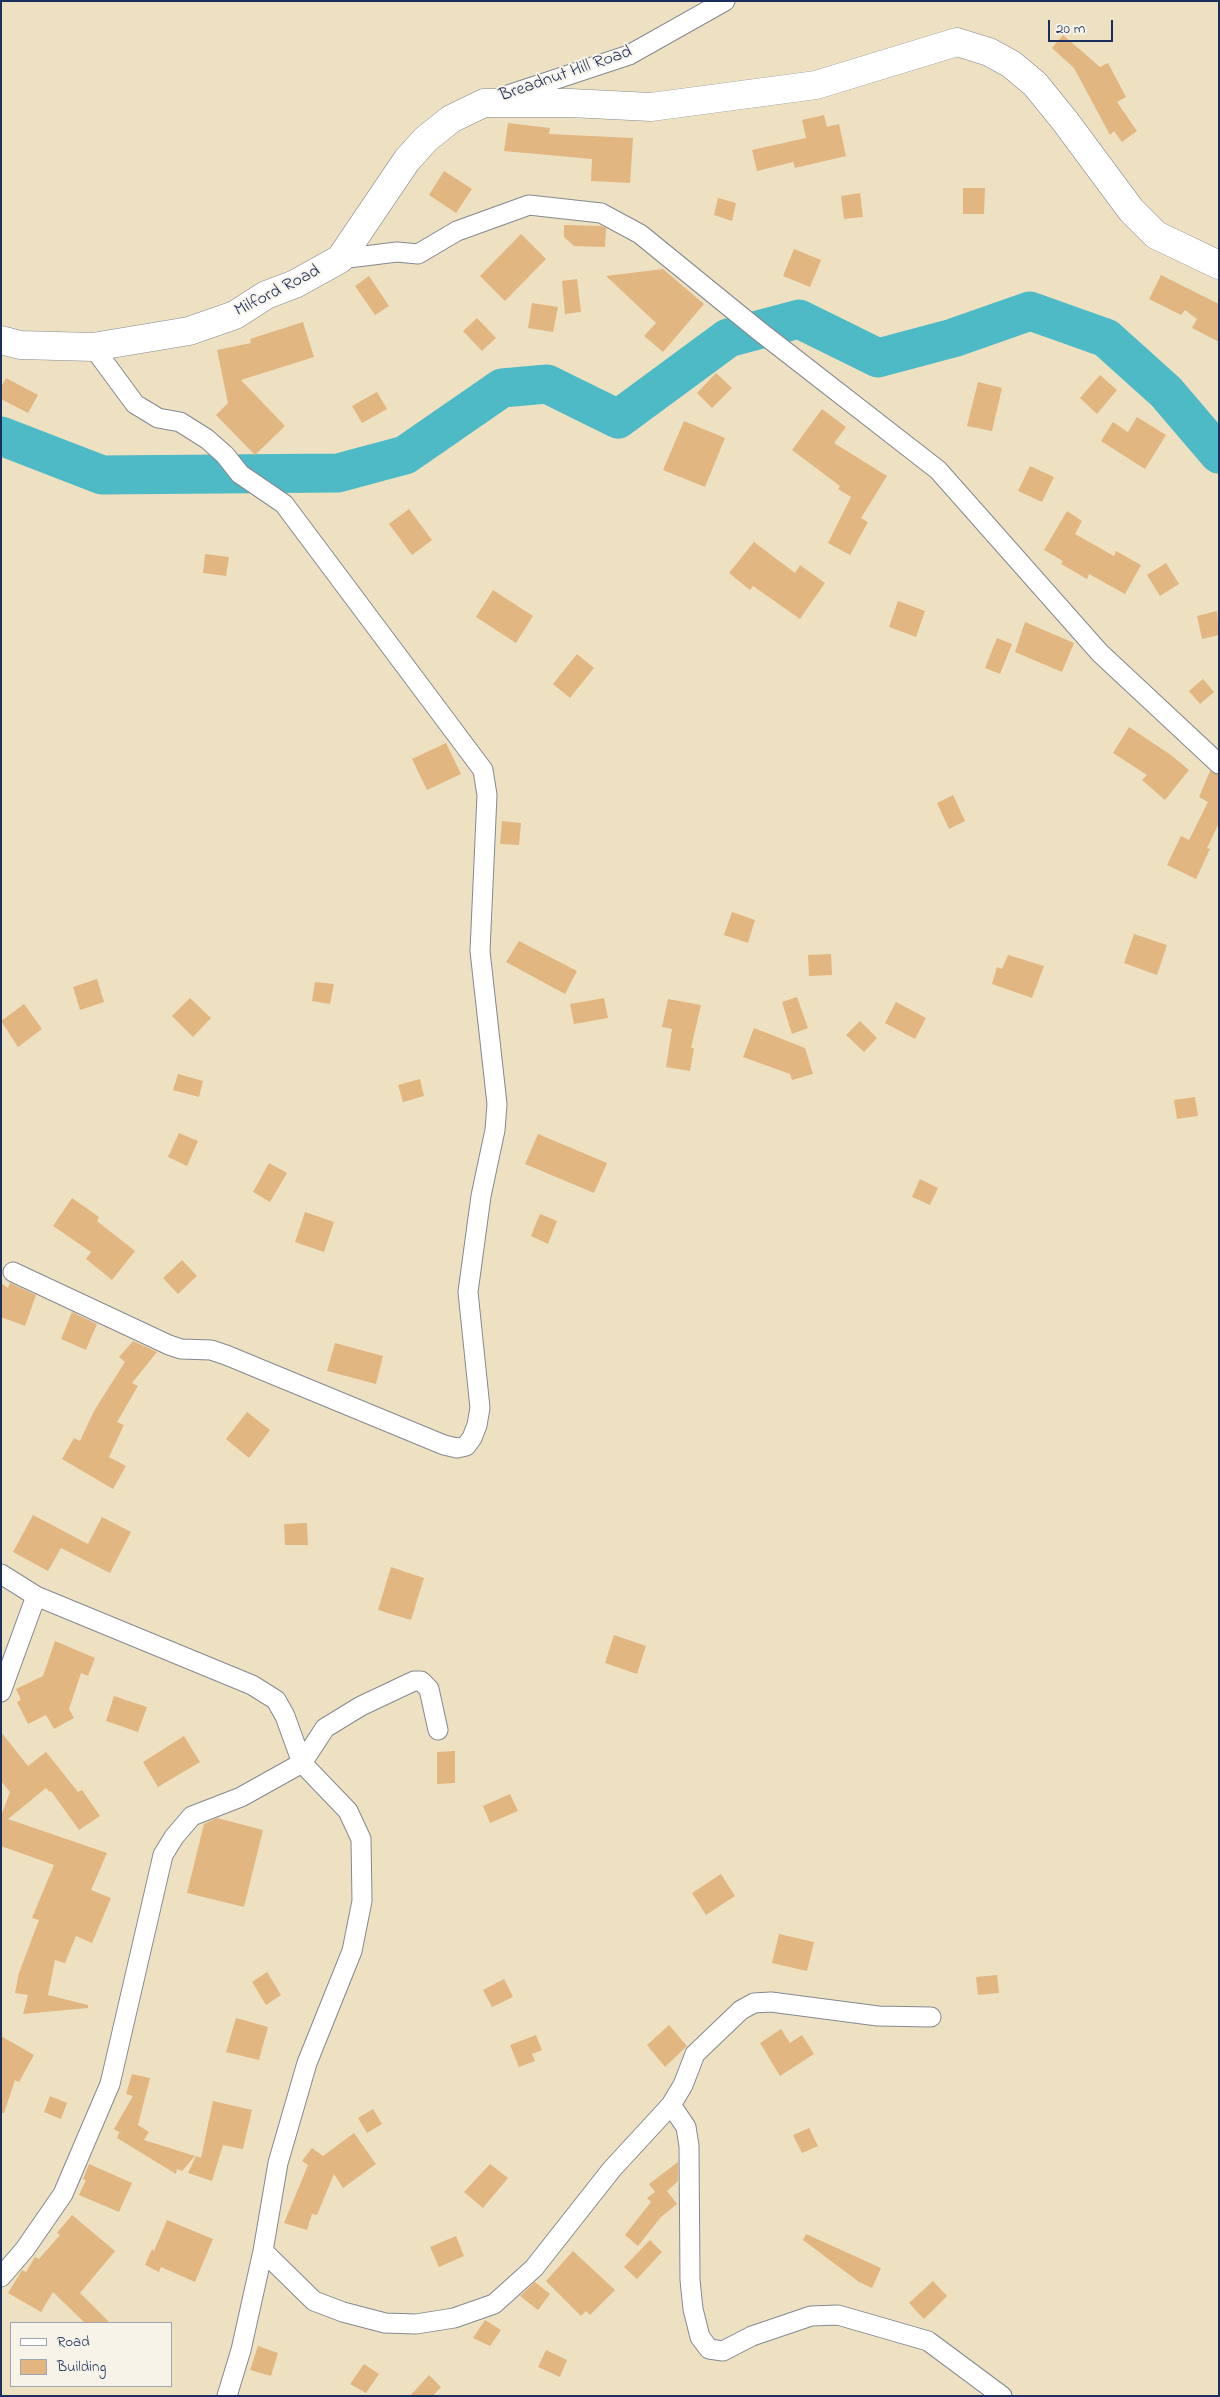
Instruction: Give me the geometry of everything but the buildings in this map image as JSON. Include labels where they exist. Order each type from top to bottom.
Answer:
[{"type":"main road","points":[[484,103],[570,103],[651,107],[816,86],[957,42],[989,52],[1011,64],[1035,84],[1131,210],[1156,235],[1219,266]]},
{"type":"main road","name":"Milford Road","points":[[1,340],[20,345],[93,347],[189,331],[236,315],[266,294],[295,284],[340,259],[407,160],[426,139],[451,118],[484,103]]},
{"type":"street","name":"Breadnut Hill Road","points":[[484,103],[629,55],[725,1]]},
{"type":"street","points":[[340,259],[397,252],[418,254],[457,231],[529,205],[601,213],[640,234],[758,330],[938,470],[1100,653],[1219,764]]},
{"type":"street","points":[[13,1272],[169,1345],[181,1349],[211,1350],[226,1355],[444,1445],[457,1448],[466,1446],[472,1438],[477,1425],[480,1408],[468,1292],[481,1196],[495,1130],[497,1104],[480,951],[487,795],[483,770],[284,504],[240,474],[225,455],[200,435],[180,422],[158,418],[135,404],[93,347]]},
{"type":"street","points":[[1,1574],[36,1596],[252,1685],[276,1700],[285,1716],[302,1763],[348,1811],[361,1839],[362,1901],[352,1951],[307,2063],[278,2163],[263,2251],[241,2350],[227,2396]]},
{"type":"street","points":[[1,1692],[36,1596]]},
{"type":"street","points":[[1,2277],[25,2249],[63,2194],[110,2084],[163,1855],[192,1816],[241,1797],[302,1763],[325,1728],[361,1706],[414,1681],[421,1681],[429,1689],[438,1730]]},
{"type":"street","points":[[263,2251],[314,2301],[343,2312],[385,2323],[416,2324],[454,2318],[494,2304],[534,2268],[612,2169],[671,2105],[683,2085],[695,2054],[741,2010],[754,2003],[770,2002],[878,2016],[931,2017]]},
{"type":"street","points":[[671,2105],[686,2127],[690,2146],[690,2280],[700,2337],[709,2349],[723,2351],[752,2336],[810,2316],[838,2315],[928,2341],[1002,2396]]},
{"type":"waterway","points":[[1,436],[102,475],[338,473],[405,455],[502,388],[547,384],[618,419],[728,338],[799,319],[878,358],[953,338],[1030,311],[1106,338],[1166,392],[1219,454]]}]
